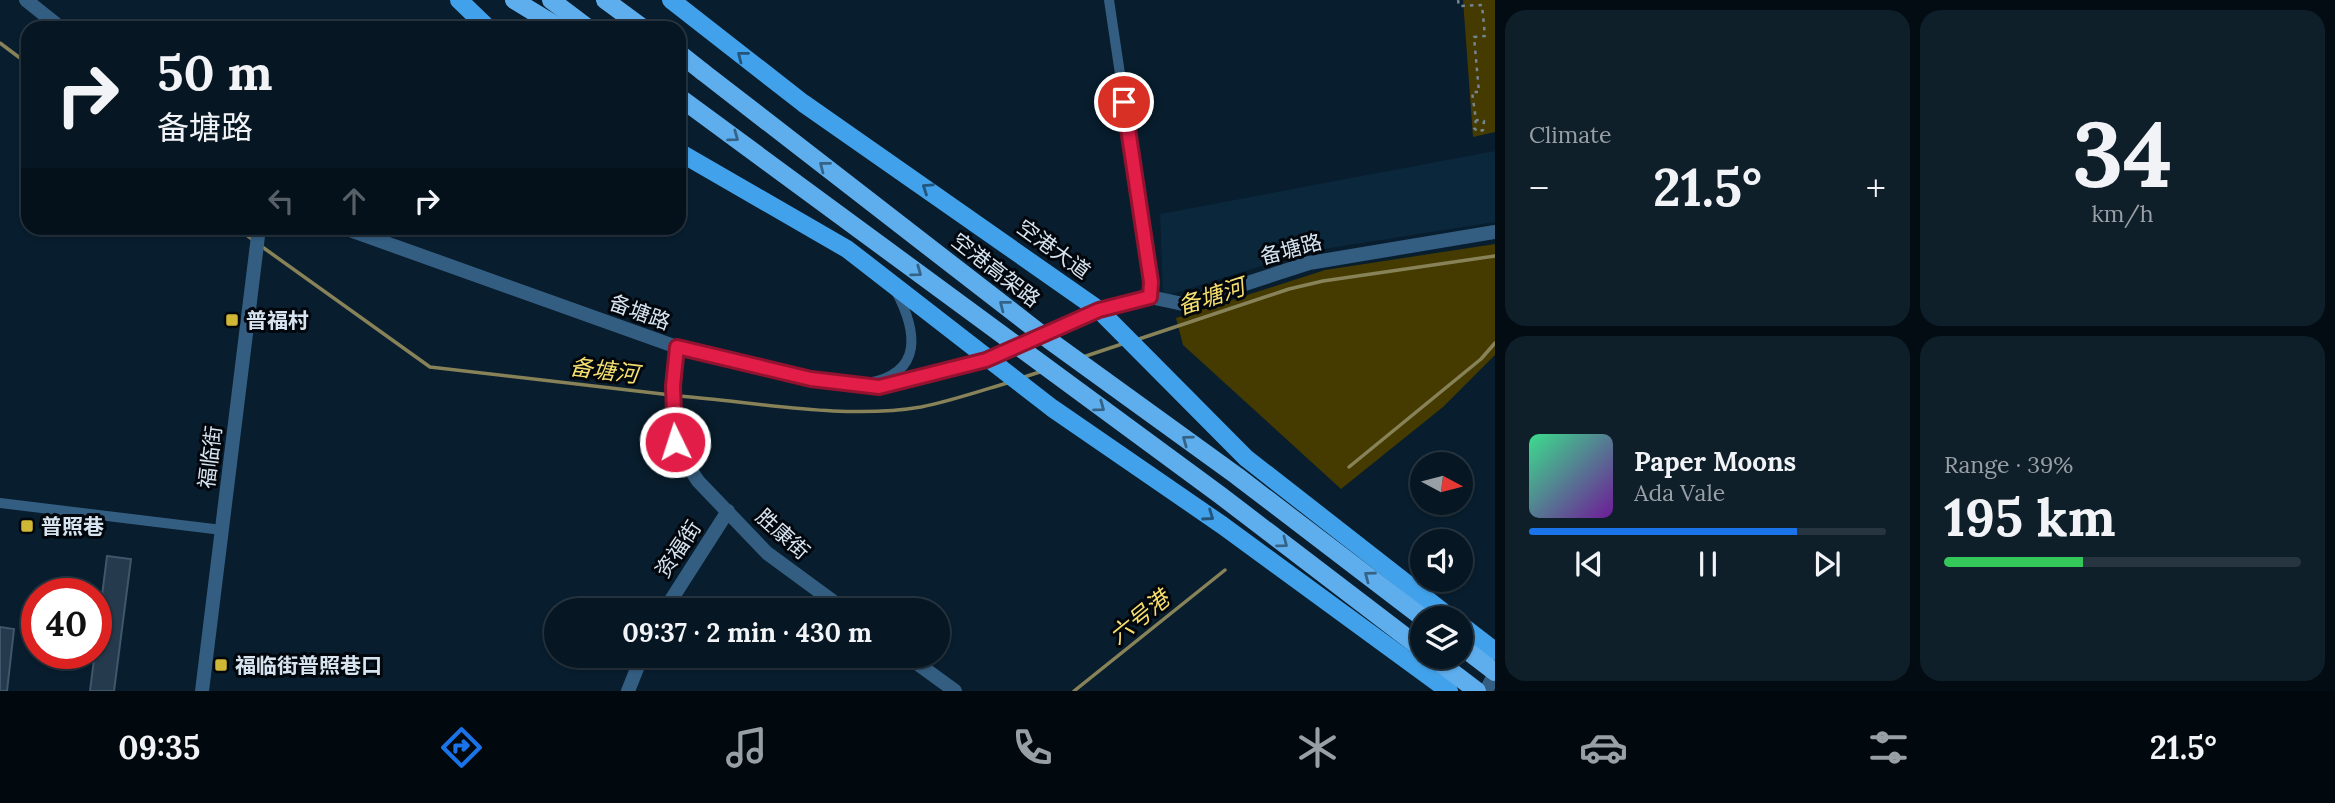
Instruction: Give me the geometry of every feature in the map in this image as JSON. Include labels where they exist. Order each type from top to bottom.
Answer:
[{"type":"highway","points":[[514,0],[548,21]]},
{"type":"highway","points":[[551,0],[579,21]]},
{"type":"highway","points":[[605,0],[636,21]]},
{"type":"highway","points":[[614,0],[638,21]]},
{"type":"highway","name":"空港高架路","points":[[686,59],[1049,340],[1237,476],[1410,608]]},
{"type":"highway","points":[[686,102],[1220,495],[1410,640]]},
{"type":"highway","points":[[1473,656],[1495,673]]},
{"type":"highway","points":[[1448,669],[1477,691]]},
{"type":"main road","points":[[458,0],[480,21]]},
{"type":"main road","name":"空港大道","points":[[671,0],[803,103],[1099,310],[1153,361],[1245,458],[1436,606]]},
{"type":"main road","points":[[686,156],[847,249],[986,360],[1223,525],[1449,691]]},
{"type":"main road","points":[[1473,634],[1495,651]]},
{"type":"street","points":[[26,0],[52,21]]},
{"type":"street","points":[[1109,0],[1151,282],[1150,297]]},
{"type":"street","name":"备塘路","points":[[364,235],[677,347],[811,379],[879,387],[906,383],[986,360],[1099,310],[1150,297],[1183,304],[1309,263],[1495,232]]},
{"type":"street","name":"福临街","points":[[202,691],[258,235]]},
{"type":"street","points":[[855,385],[896,372],[909,357],[913,342],[911,326],[893,285]]},
{"type":"street","name":"胜康街","points":[[677,347],[673,386],[675,442],[698,481],[767,553],[828,598]]},
{"type":"street","points":[[0,503],[222,530]]},
{"type":"street","name":"资福街","points":[[672,598],[728,511]]},
{"type":"street","points":[[628,691],[637,668]]},
{"type":"street","points":[[923,668],[954,691]]},
{"type":"street","points":[[1486,691],[1495,673]]},
{"type":"path","points":[[1458,0],[1459,6],[1482,5],[1485,36],[1474,37],[1479,92],[1472,92],[1476,120]]},
{"type":"shaded area","points":[[1463,0],[1495,0],[1495,132],[1473,137]]},
{"type":"shaded area","points":[[1495,151],[1495,222],[1305,252],[1163,297],[1160,214]]},
{"type":"shaded area","points":[[1495,244],[1495,355],[1443,407],[1341,489],[1183,345],[1176,318],[1325,270]]},
{"type":"building","points":[[107,556],[131,559],[114,691],[90,691],[93,669],[112,669],[112,578],[104,578]]},
{"type":"building","points":[[0,627],[14,629],[7,691],[0,691]]},
{"type":"waterway","name":"备塘河","points":[[0,43],[21,59]]},
{"type":"waterway","name":"备塘河","points":[[247,235],[252,239]]},
{"type":"waterway","name":"备塘河","points":[[261,246],[430,367],[671,395]]},
{"type":"waterway","name":"备塘河","points":[[1136,340],[1289,289],[1323,281],[1495,256]]},
{"type":"waterway","name":"六号港","points":[[1349,467],[1481,359],[1495,343]]},
{"type":"waterway","name":"备塘河","points":[[1083,357],[1122,344]]},
{"type":"waterway","name":"备塘河","points":[[1024,377],[1043,371]]},
{"type":"waterway","name":"备塘河","points":[[679,396],[800,409],[892,411],[932,405],[1010,382]]},
{"type":"waterway","name":"六号港","points":[[1074,691],[1225,570]]},
{"type":"place","name":"普福村","points":[[232,320]]},
{"type":"place","name":"普照巷","points":[[27,526]]},
{"type":"place","name":"福临街普照巷口","points":[[221,665]]},
{"type":"route","points":[[675,442],[672,414],[677,347],[811,379],[879,387],[906,383],[986,360],[1099,310],[1150,297],[1151,282],[1124,102]]}]
